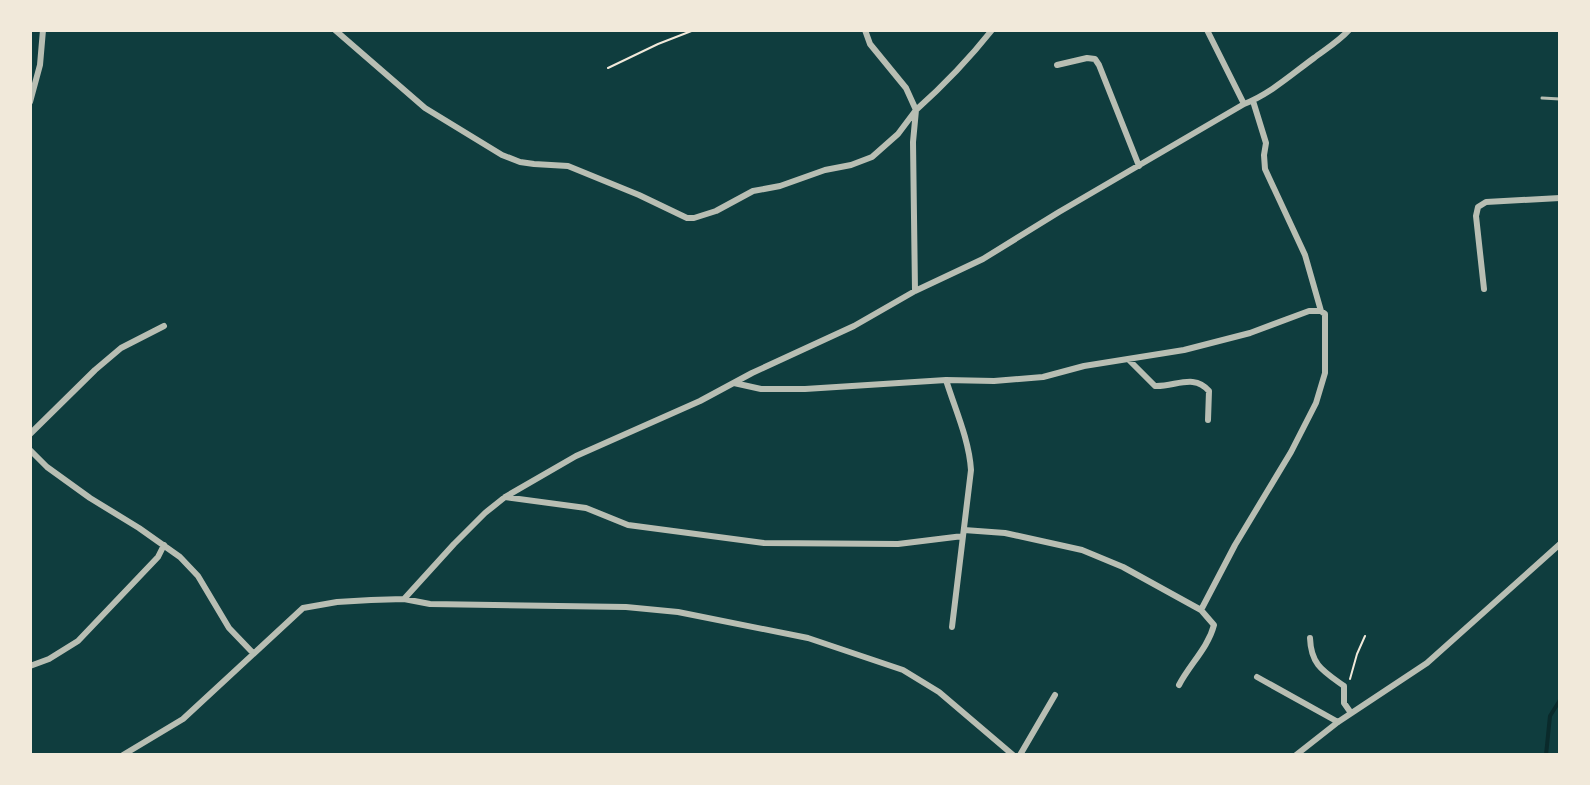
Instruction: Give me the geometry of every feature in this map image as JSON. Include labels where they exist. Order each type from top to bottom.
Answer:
[{"type":"street","points":[[30,102],[40,65],[43,30]]},
{"type":"street","points":[[335,30],[425,108],[502,155],[520,162],[568,166],[687,218],[716,211],[753,191],[780,186],[872,157],[898,134],[916,110],[976,51],[992,30]]},
{"type":"street","points":[[865,30],[870,44],[906,88],[916,110],[913,142],[915,291]]},
{"type":"street","points":[[1207,30],[1244,104]]},
{"type":"street","points":[[404,599],[454,544],[505,497],[576,456],[700,401],[983,259],[1253,101],[1296,73],[1349,30]]},
{"type":"street","points":[[1057,65],[1095,59],[1139,166]]},
{"type":"street","points":[[1201,610],[1235,545],[1291,452],[1319,395],[1325,373],[1325,314],[1321,311],[1305,255],[1265,169],[1266,143],[1253,101]]},
{"type":"street","points":[[1484,289],[1476,216],[1478,207],[1486,202],[1560,198]]},
{"type":"street","points":[[734,383],[761,389],[805,389],[1043,377],[1084,366],[1184,350],[1250,333],[1309,311],[1321,311]]},
{"type":"street","points":[[30,434],[121,348],[164,326]]},
{"type":"street","points":[[1129,360],[1155,386],[1194,380],[1204,384],[1209,391],[1208,420]]},
{"type":"street","points":[[946,380],[970,460],[952,627]]},
{"type":"street","points":[[30,450],[47,467],[90,498],[180,557],[198,576],[229,628],[253,653]]},
{"type":"street","points":[[505,497],[586,508],[628,525],[764,543],[898,544],[963,533],[1005,533],[1082,550],[1123,567],[1201,610],[1214,625],[1210,641],[1179,685]]},
{"type":"street","points":[[1296,755],[1338,722],[1427,663],[1560,544]]},
{"type":"street","points":[[30,666],[68,648],[85,635],[158,557],[164,545]]},
{"type":"street","points":[[123,755],[183,719],[303,608],[337,602],[404,599],[430,604],[626,607],[678,612],[808,638],[903,670],[939,692],[1013,755]]},
{"type":"street","points":[[1310,638],[1315,663],[1344,686],[1344,703],[1351,713]]},
{"type":"street","points":[[1257,677],[1338,722]]},
{"type":"street","points":[[1020,755],[1055,695]]},
{"type":"lane","points":[[1542,98],[1560,99]]},
{"type":"path","points":[[608,68],[694,30]]},
{"type":"path","points":[[1344,686],[1351,677],[1365,636]]},
{"type":"waterway","points":[[1546,755],[1550,716],[1560,700]]}]
